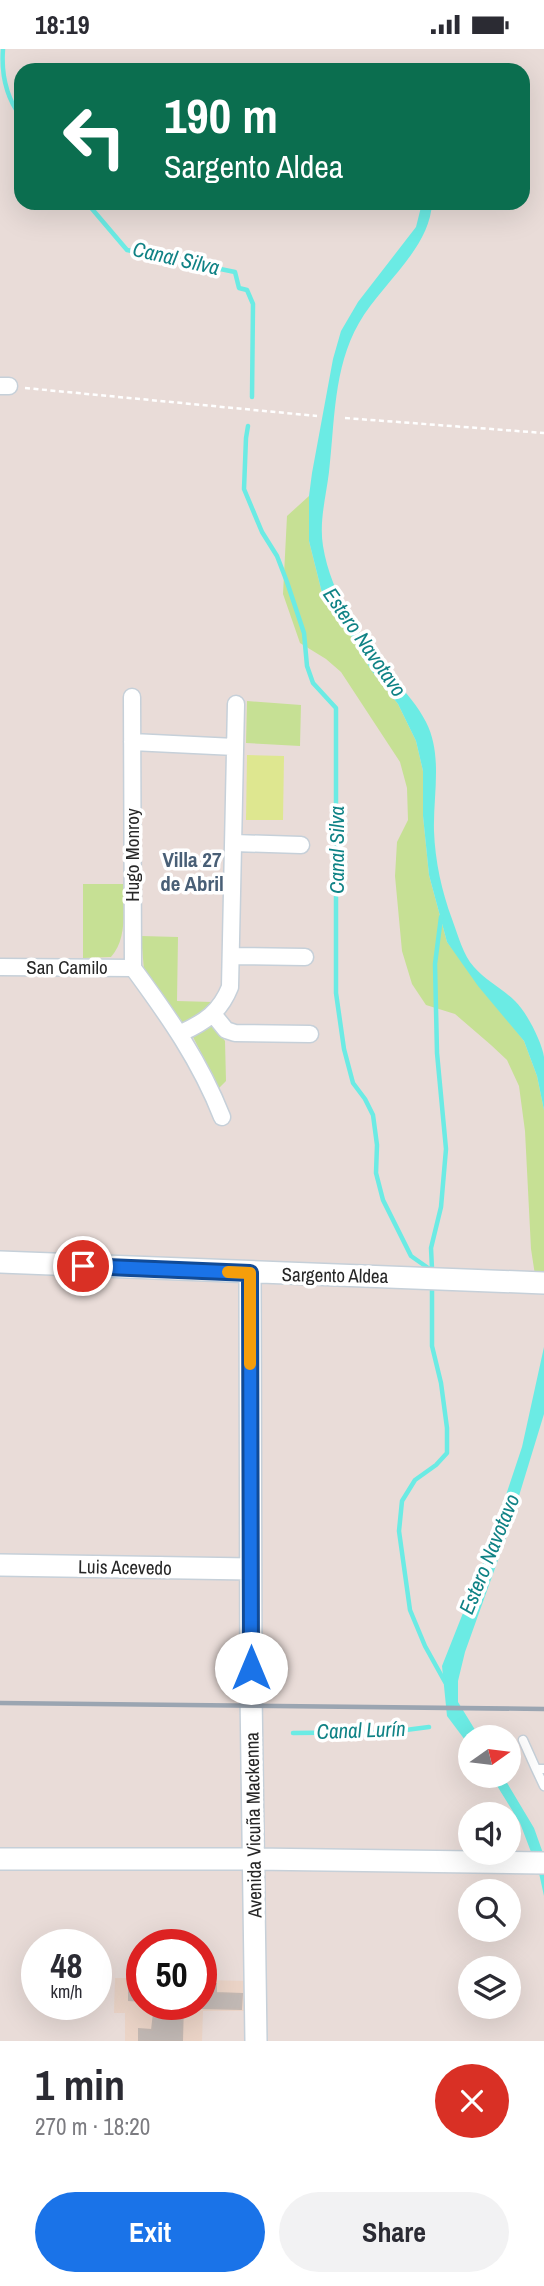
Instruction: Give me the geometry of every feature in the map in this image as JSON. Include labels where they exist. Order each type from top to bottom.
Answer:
[{"type":"street","name":"Hugo Monroy","points":[[132,697],[133,968]]},
{"type":"street","points":[[181,1033],[213,1014],[222,1005],[230,987],[236,703]]},
{"type":"street","points":[[132,742],[235,747]]},
{"type":"street","points":[[234,842],[301,845]]},
{"type":"street","points":[[231,956],[305,957]]},
{"type":"street","name":"San Camilo","points":[[0,967],[133,968]]},
{"type":"street","points":[[133,968],[181,1033],[199,1065],[222,1117]]},
{"type":"street","points":[[213,1014],[226,1030],[235,1033],[310,1034]]},
{"type":"street","name":"Sargento Aldea","points":[[0,1262],[543,1283]]},
{"type":"street","name":"Avenida Vicuña Mackenna","points":[[250,1273],[250,1569],[256,2041]]},
{"type":"street","name":"Luis Acevedo","points":[[0,1565],[250,1569]]},
{"type":"street","points":[[0,1859],[536,1863]]},
{"type":"lane","points":[[523,1739],[540,1769],[544,1787]]},
{"type":"path","points":[[4,386],[317,416]]},
{"type":"path","points":[[345,418],[544,433]]},
{"type":"shaded area","points":[[115,1978],[126,1978],[126,2020],[203,2020],[202,2041],[125,2041],[125,2013],[114,2013]]},
{"type":"shaded area","points":[[217,1980],[249,1981],[250,2011],[217,2011]]},
{"type":"green space","points":[[309,496],[309,541],[322,593],[371,670],[398,704],[416,741],[423,771],[423,816],[429,875],[447,942],[524,1041],[537,1076],[544,1110],[544,1277],[535,1275],[531,1249],[525,1131],[519,1086],[507,1060],[491,1045],[455,1014],[426,1005],[412,984],[402,951],[395,876],[397,842],[408,820],[407,788],[400,762],[341,672],[300,643],[283,594],[287,516]]},
{"type":"green space","points":[[247,701],[301,705],[300,746],[246,743]]},
{"type":"green space","points":[[247,755],[284,756],[283,820],[246,820]]},
{"type":"green space","points":[[83,884],[123,884],[122,932],[111,957],[83,958]]},
{"type":"green space","points":[[141,936],[178,937],[177,1001],[213,1002],[204,1011],[183,1023],[144,970]]},
{"type":"green space","points":[[213,1024],[225,1041],[226,1081],[219,1088],[193,1037]]},
{"type":"water","name":"Estero Navotavo","points":[[420,210],[431,210],[423,236],[368,309],[350,340],[344,358],[336,396],[323,509],[323,546],[333,583],[350,617],[426,722],[436,761],[435,842],[445,898],[470,962],[519,1006],[537,1035],[544,1057],[544,1110],[537,1076],[524,1041],[478,986],[447,942],[429,875],[423,816],[423,771],[416,741],[398,704],[371,670],[322,593],[309,541],[312,473],[333,359],[341,331],[358,302],[416,227]]},
{"type":"water","name":"Estero Navotavo","points":[[544,1347],[544,1414],[508,1532],[465,1652],[458,1681],[458,1702],[472,1725],[458,1725],[458,1731],[447,1716],[442,1666],[486,1555],[522,1447]]},
{"type":"water","points":[[499,1789],[511,1789],[518,1802],[507,1802]]},
{"type":"water","points":[[521,1806],[534,1828],[544,1856],[544,1896],[539,1873],[521,1826]]},
{"type":"building","points":[[217,1993],[242,1994],[241,2009],[217,2008]]},
{"type":"building","points":[[153,2020],[183,2020],[182,2041],[139,2041],[139,2029],[152,2030]]},
{"type":"waterway","name":"Canal Silva","points":[[3,49],[6,85],[14,105]]},
{"type":"waterway","name":"Canal Silva","points":[[93,210],[127,250],[235,272],[239,288],[247,290],[253,304],[252,397]]},
{"type":"waterway","name":"Canal Silva","points":[[248,426],[244,489],[287,582],[304,633],[307,666],[313,683],[336,708],[336,993],[344,1049],[353,1083],[373,1115],[377,1145],[376,1173],[383,1200],[411,1256],[431,1270]]},
{"type":"waterway","name":"Canal Silva","points":[[432,1269],[431,1248],[441,1207],[446,1149],[437,1053],[435,964],[441,917]]},
{"type":"waterway","name":"Canal Silva","points":[[432,1285],[432,1346],[441,1383],[447,1428],[447,1453],[415,1480],[402,1501],[399,1531],[410,1610],[425,1646],[445,1682]]},
{"type":"waterway","name":"Canal Lurín","points":[[293,1733],[390,1732],[429,1727]]},
{"type":"railway","points":[[0,1703],[544,1709]]},
{"type":"slow traffic","points":[[228,1272],[250,1273],[250,1364]]},
{"type":"district","name":"Villa 27 de Abril","points":[[192,871]]},
{"type":"route","points":[[83,1266],[250,1273],[251,1668]]}]
